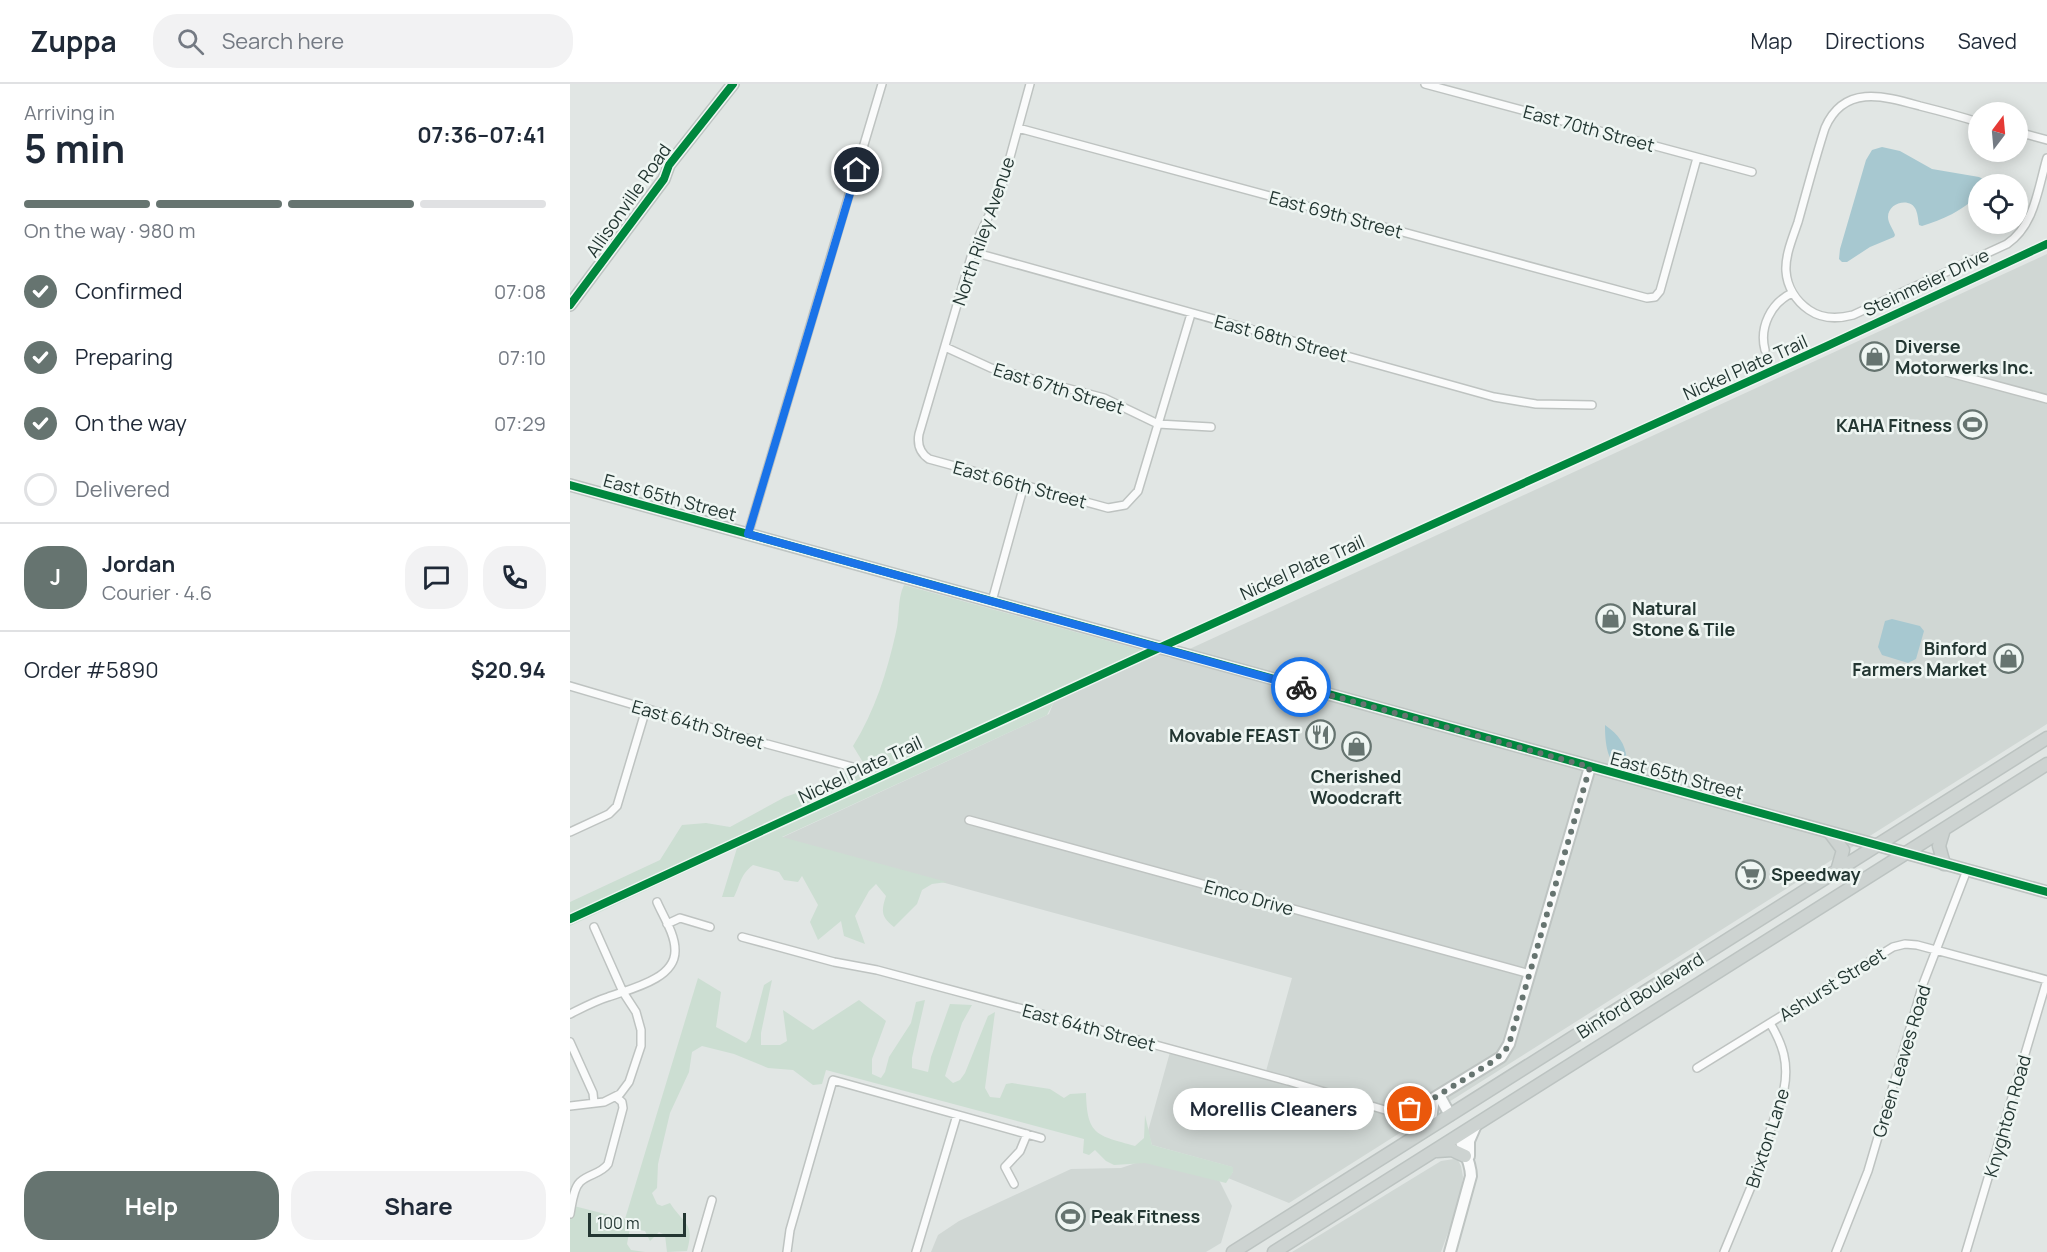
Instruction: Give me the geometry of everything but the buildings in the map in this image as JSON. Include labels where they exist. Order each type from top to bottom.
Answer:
[{"type":"main road","name":"Binford Boulevard","points":[[1233,1252],[2047,738]]},
{"type":"main road","name":"Binford Boulevard","points":[[1274,1252],[2047,764]]},
{"type":"main road","points":[[1944,830],[1939,846],[1944,864]]},
{"type":"main road","points":[[1831,834],[1843,850],[1837,871]]},
{"type":"main road","points":[[1459,1136],[1462,1115],[1474,1101]]},
{"type":"main road","points":[[1433,1152],[1447,1136],[1450,1115]]},
{"type":"main road","points":[[1433,1152],[1452,1150],[1467,1157]]},
{"type":"street","name":"Allisonville Road","points":[[570,305],[664,179],[669,165],[733,84]]},
{"type":"street","points":[[748,534],[882,84]]},
{"type":"street","name":"North Riley Avenue","points":[[919,448],[919,434],[973,252],[1000,190],[1030,84]]},
{"type":"street","name":"East 70th Street","points":[[1425,84],[1752,172]]},
{"type":"street","points":[[1765,350],[1763,337],[1770,313],[1777,302],[1792,292],[1786,276],[1787,257],[1824,131],[1834,112],[1850,100],[1868,95],[1884,96],[1968,119]]},
{"type":"street","name":"East 69th Street","points":[[1018,128],[1647,298],[1655,297],[1660,291],[1697,158]]},
{"type":"street","points":[[2028,135],[2047,140]]},
{"type":"street","name":"Steinmeier Drive","points":[[1792,292],[1802,305],[1812,312],[1823,317],[1845,317],[2005,246],[2017,237],[2026,225],[2047,158]]},
{"type":"street","name":"East 68th Street","points":[[973,252],[1494,397],[1536,404],[1592,405]]},
{"type":"street","points":[[1158,424],[1191,314]]},
{"type":"street","name":"East 67th Street","points":[[945,347],[991,368],[1104,398],[1158,424],[1211,428]]},
{"type":"street","points":[[1939,370],[2047,399]]},
{"type":"street","name":"East 66th Street","points":[[919,448],[929,459],[1108,508],[1125,505],[1138,491],[1158,424]]},
{"type":"street","points":[[992,601],[1024,484]]},
{"type":"street","name":"East 65th Street","points":[[570,485],[2047,892]]},
{"type":"street","name":"East 64th Street","points":[[570,686],[860,770]]},
{"type":"street","points":[[570,832],[610,813],[617,806],[646,709]]},
{"type":"street","points":[[1425,1131],[1431,1120],[1437,1097],[1492,1062],[1505,1051],[1509,1044],[1590,767]]},
{"type":"street","name":"Emco Drive","points":[[969,820],[1530,974]]},
{"type":"street","name":"Green Leaves Road","points":[[1836,1252],[1865,1180],[1912,1020],[1936,949],[1967,870]]},
{"type":"street","points":[[570,1014],[661,975],[672,965],[675,948],[657,902]]},
{"type":"street","points":[[667,924],[680,918],[710,927]]},
{"type":"street","points":[[570,1106],[616,1097],[629,1082],[642,1036],[636,1012],[623,992],[594,927]]},
{"type":"street","name":"East 64th Street","points":[[742,937],[1080,1024],[1385,1110],[1410,1109],[1437,1097]]},
{"type":"street","name":"Ashurst Street","points":[[1697,1068],[1887,949],[1908,944],[1936,949],[2047,980]]},
{"type":"street","name":"Knyghton Road","points":[[1966,1252],[2047,980]]},
{"type":"street","name":"Brixton Lane","points":[[1724,1252],[1757,1171],[1785,1086],[1785,1052],[1770,1023]]},
{"type":"street","points":[[570,1042],[594,1093],[594,1103]]},
{"type":"street","points":[[787,1252],[790,1230],[833,1080],[1041,1138]]},
{"type":"street","points":[[570,1214],[576,1188],[580,1182],[604,1169],[608,1164],[622,1110],[622,1102],[616,1097]]},
{"type":"street","points":[[1437,1097],[1450,1115]]},
{"type":"street","points":[[916,1252],[957,1115]]},
{"type":"street","points":[[1467,1157],[1469,1142],[1476,1125]]},
{"type":"street","points":[[1014,1184],[1005,1167],[1020,1151],[1027,1134]]},
{"type":"street","points":[[1450,1252],[1470,1183],[1471,1169],[1459,1136]]},
{"type":"street","points":[[697,1252],[712,1200]]},
{"type":"shaded area","points":[[2047,254],[2047,724],[1289,1203],[1228,1178],[1233,1172],[1232,1167],[1152,1145],[1148,1131],[1172,1045],[1266,1071],[1292,978],[781,838],[1049,714],[1054,701],[1159,654],[1170,658]]},
{"type":"shaded area","points":[[1148,1159],[1219,1180],[1232,1206],[1221,1243],[1206,1252],[931,1252],[938,1235],[959,1221],[1071,1169],[1121,1168]]},
{"type":"shaded area","points":[[1458,1160],[1461,1166],[1463,1177],[1458,1205],[1441,1252],[1292,1252],[1441,1161]]},
{"type":"green space","points":[[904,585],[1145,651],[1059,692],[1047,715],[782,837],[947,882],[932,884],[922,890],[917,904],[894,927],[884,917],[883,906],[886,896],[876,884],[869,891],[855,916],[865,944],[844,936],[841,921],[818,940],[810,922],[818,905],[802,876],[798,882],[784,880],[779,872],[753,865],[743,876],[734,897],[722,897],[737,848],[570,926],[570,902],[660,860],[682,825],[706,823],[730,827],[785,797],[823,784],[864,764],[853,746],[868,719],[884,676],[896,632],[900,596]]},
{"type":"green space","points":[[698,978],[721,992],[716,1027],[746,1043],[750,1038],[764,985],[772,980],[761,1033],[761,1045],[780,1045],[787,1041],[783,1010],[813,1030],[859,1000],[886,1021],[872,1059],[872,1074],[881,1078],[889,1057],[911,1023],[916,1002],[925,1000],[912,1058],[912,1068],[928,1072],[950,1004],[972,1005],[962,1023],[945,1076],[953,1083],[960,1080],[965,1073],[988,1016],[995,1012],[985,1088],[990,1097],[1000,1098],[1006,1084],[1012,1083],[1050,1089],[1064,1098],[1070,1094],[1086,1093],[1092,1126],[1103,1136],[1135,1146],[1144,1138],[1145,1115],[1152,1145],[1233,1167],[1233,1172],[1226,1183],[1145,1163],[1114,1165],[1106,1161],[1095,1150],[1089,1155],[1083,1153],[1084,1139],[826,1070],[822,1084],[813,1085],[793,1070],[768,1068],[734,1054],[702,1046],[692,1052],[689,1072],[670,1113],[658,1164],[657,1188],[652,1193],[657,1204],[662,1206],[670,1203],[687,1224],[690,1234],[687,1251],[667,1252],[665,1235],[659,1232],[650,1241],[645,1231],[630,1228],[627,1244],[631,1250],[645,1252],[570,1252],[570,1205],[625,1219]]},
{"type":"water","points":[[1882,147],[1900,151],[1932,169],[1968,175],[1968,203],[1945,218],[1922,226],[1919,225],[1917,212],[1913,206],[1900,203],[1892,208],[1888,217],[1894,237],[1870,247],[1847,262],[1842,262],[1839,259],[1840,249],[1866,160],[1872,150]]},
{"type":"water","points":[[1892,619],[1920,626],[1924,631],[1916,659],[1908,663],[1882,655],[1878,647],[1885,621]]},
{"type":"water","points":[[1605,725],[1620,740],[1627,760],[1615,763],[1611,759],[1606,745]]},
{"type":"cycle path","points":[[570,305],[664,179],[669,165],[733,84]]},
{"type":"cycle path","name":"Nickel Plate Trail","points":[[570,919],[2047,244]]},
{"type":"cycle path","points":[[570,485],[2047,892]]},
{"type":"way so far","points":[[1301,687],[1590,767],[1509,1044],[1500,1057],[1422,1105],[1410,1109]]},
{"type":"place","name":"Diverse Motorwerks Inc.","points":[[1874,356]]},
{"type":"place","name":"KAHA Fitness","points":[[1973,425]]},
{"type":"place","name":"Natural Stone & Tile","points":[[1611,618]]},
{"type":"place","name":"Binford Farmers Market","points":[[2008,658]]},
{"type":"place","name":"Movable FEAST","points":[[1321,735]]},
{"type":"place","name":"Cherished Woodcraft","points":[[1356,747]]},
{"type":"place","name":"Speedway","points":[[1750,874]]},
{"type":"place","name":"Morellis Cleaners","points":[[1410,1109]]},
{"type":"place","name":"Peak Fitness","points":[[1070,1216]]},
{"type":"route","points":[[857,170],[748,534],[1301,687]]}]
